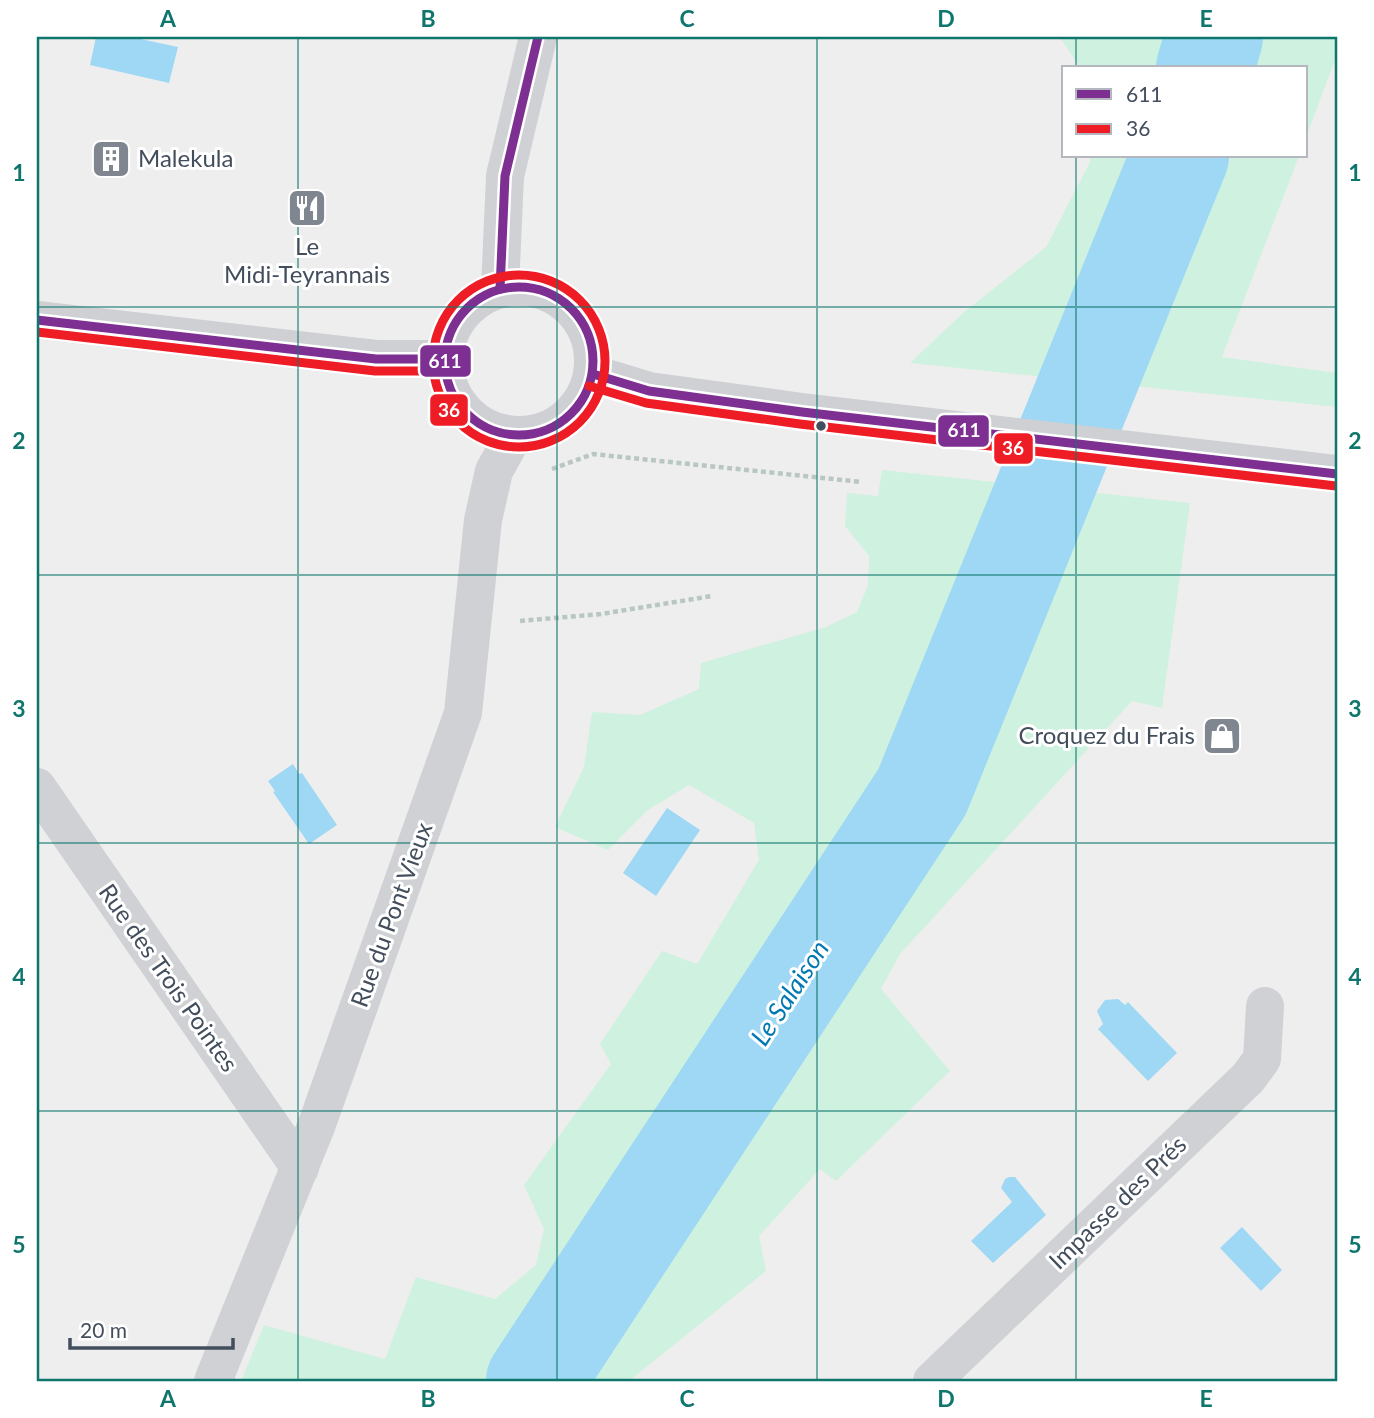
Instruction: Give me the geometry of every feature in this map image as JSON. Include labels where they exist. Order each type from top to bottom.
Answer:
[{"type":"main road","points":[[525,287],[549,293],[569,307],[584,326],[593,349],[593,373],[586,394],[573,412],[556,426],[536,433],[514,435],[492,430],[472,419],[458,402],[448,381],[445,359],[450,335],[461,315],[479,298],[500,289],[525,287]]},
{"type":"main road","points":[[37,320],[376,359],[445,359]]},
{"type":"main road","points":[[593,373],[649,391],[912,427],[1337,474]]},
{"type":"street","points":[[500,289],[505,176],[538,37]]},
{"type":"street","name":"Rue du Pont Vieux","points":[[213,1381],[300,1168],[463,713],[483,520],[494,471],[514,435]]},
{"type":"street","name":"Rue des Trois Pointes","points":[[37,788],[300,1168]]},
{"type":"street","name":"Impasse des Prés","points":[[932,1381],[1248,1078],[1262,1059],[1265,1006]]},
{"type":"path","points":[[543,473],[593,454],[862,482]]},
{"type":"path","points":[[473,622],[539,620],[601,614],[712,596]]},
{"type":"green space","points":[[1060,37],[1337,37],[1337,55],[1308,132],[1308,66],[1079,66]]},
{"type":"green space","points":[[1090,158],[1298,158],[1222,357],[1337,373],[1337,407],[910,363],[963,313],[1046,247]]},
{"type":"green space","points":[[882,470],[1190,503],[1162,708],[1132,701],[900,954],[881,989],[950,1071],[836,1181],[820,1169],[759,1236],[766,1271],[629,1381],[241,1381],[264,1325],[385,1359],[416,1277],[495,1299],[536,1265],[544,1229],[524,1185],[611,1064],[600,1044],[662,951],[697,964],[759,860],[754,823],[689,785],[648,810],[608,850],[555,827],[584,767],[592,712],[640,715],[699,689],[701,663],[826,627],[857,612],[868,585],[869,556],[845,526],[847,493],[878,496]]},
{"type":"water","points":[[96,37],[131,37],[178,47],[169,83],[90,65]]},
{"type":"water","points":[[293,764],[337,825],[309,844],[268,781]]},
{"type":"water","points":[[667,808],[700,830],[656,896],[623,873]]},
{"type":"water","points":[[1118,999],[1125,1005],[1128,1002],[1177,1053],[1148,1081],[1098,1029],[1103,1024],[1097,1011],[1105,1000]]},
{"type":"water","points":[[1009,1177],[1015,1177],[1046,1215],[993,1263],[971,1241],[1012,1202],[1001,1188]]},
{"type":"water","points":[[1242,1227],[1282,1270],[1261,1291],[1220,1248]]},
{"type":"waterway","name":"Le Salaison","points":[[1206,66],[1214,37]]},
{"type":"waterway","name":"Le Salaison","points":[[535,1381],[922,792],[1179,158]]},
{"type":"transit line","name":"611","points":[[500,289],[505,176],[538,37]]},
{"type":"transit line","name":"36","points":[[519,275],[552,282],[580,300],[598,328],[605,361],[598,394],[580,422],[552,440],[519,447],[486,440],[458,422],[440,394],[433,361],[440,328],[458,300],[486,282],[519,275]]},
{"type":"transit line","name":"611","points":[[519,287],[547,293],[571,309],[587,333],[593,361],[587,389],[571,413],[547,429],[519,435],[491,429],[467,413],[451,389],[445,361],[451,333],[467,309],[491,293],[519,287]]},
{"type":"transit line","name":"611","points":[[37,320],[376,359],[445,359]]},
{"type":"transit line","name":"36","points":[[37,332],[375,371],[445,371]]},
{"type":"transit line","name":"611","points":[[593,374],[649,391],[802,412],[1337,474]]},
{"type":"transit line","name":"36","points":[[589,386],[646,403],[800,424],[1336,486]]},
{"type":"place","name":"Malekula","points":[[111,159]]},
{"type":"place","name":"Le Midi-Teyrannais","points":[[307,208]]},
{"type":"place","name":"Croquez du Frais","points":[[1222,736]]}]
